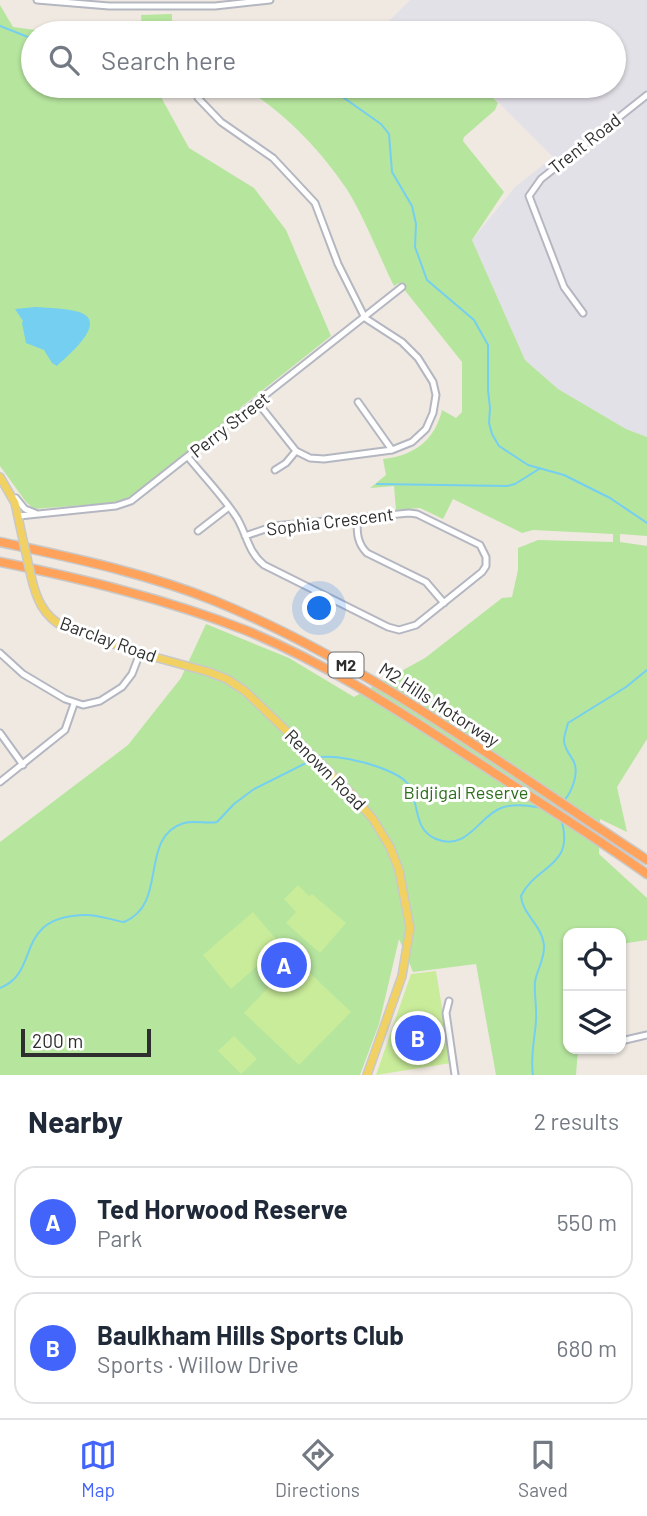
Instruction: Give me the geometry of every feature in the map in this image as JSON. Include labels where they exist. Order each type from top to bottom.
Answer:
[{"type":"highway","name":"M2 Hills Motorway","points":[[0,542],[142,576],[226,607],[310,645],[367,676],[647,860]]},
{"type":"highway","name":"M2 Hills Motorway","points":[[0,562],[142,596],[221,621],[274,642],[387,702],[647,874]]},
{"type":"main road","name":"Barclay Road","points":[[0,477],[19,516],[38,602],[58,624],[69,630],[192,668]]},
{"type":"main road","name":"Renown Road","points":[[192,668],[227,679],[245,691],[349,792],[373,819],[390,847],[399,870],[410,928],[402,976],[367,1075]]},
{"type":"street","points":[[37,0],[109,6],[270,0]]},
{"type":"street","name":"Trent Road","points":[[583,313],[564,288],[528,197],[541,179],[647,95]]},
{"type":"street","points":[[198,98],[221,122],[273,158],[315,203],[338,264],[365,318],[401,342],[418,358],[433,382],[436,395],[433,413],[426,429],[412,442],[392,450],[324,459],[310,458],[296,451],[258,403]]},
{"type":"street","name":"Perry Street","points":[[19,516],[126,503],[258,403],[402,287]]},
{"type":"street","points":[[358,402],[392,450]]},
{"type":"street","points":[[275,470],[286,463],[296,451]]},
{"type":"street","points":[[188,457],[229,507],[251,552],[264,565],[388,628],[408,629],[416,625],[444,603],[426,582],[367,553],[359,542],[357,519]]},
{"type":"street","points":[[7,487],[22,506],[36,514]]},
{"type":"street","points":[[198,531],[229,507]]},
{"type":"street","name":"Sophia Crescent","points":[[245,536],[274,526],[417,514],[473,541],[486,557],[486,566],[482,572],[444,603]]},
{"type":"street","points":[[0,653],[23,674],[74,704],[89,705]]},
{"type":"street","points":[[69,721],[89,705],[107,697],[125,684],[140,653]]},
{"type":"street","points":[[0,782],[62,733],[74,704]]},
{"type":"street","points":[[0,733],[23,765]]},
{"type":"street","points":[[449,1001],[446,1013],[455,1075]]},
{"type":"street","points":[[626,1040],[647,1035]]},
{"type":"shaded area","points":[[410,0],[647,0],[647,437],[626,429],[558,389],[525,360],[472,240],[515,187],[553,157],[494,98],[626,98],[626,21],[389,21]]},
{"type":"green space","points":[[0,5],[13,27],[21,28],[21,98],[162,98],[189,148],[254,188],[286,230],[331,336],[240,408],[242,410],[133,495],[121,501],[34,509],[0,466]]},
{"type":"green space","points":[[172,14],[172,21],[141,21],[141,15]]},
{"type":"green space","name":"Bidjigal Reserve","points":[[259,98],[493,98],[498,103],[495,110],[464,137],[463,141],[504,192],[472,240],[525,360],[558,389],[626,429],[647,437],[647,536],[620,534],[620,542],[647,546],[647,739],[617,787],[627,832],[600,819],[599,854],[647,898],[647,940],[626,943],[626,928],[563,928],[563,1054],[578,1054],[576,1075],[496,1075],[476,964],[413,972],[399,939],[379,1024],[360,1075],[0,1075],[0,842],[128,745],[181,678],[206,624],[289,658],[354,697],[425,658],[502,598],[512,597],[518,570],[518,548],[538,540],[613,542],[613,534],[533,530],[522,533],[453,499],[443,519],[420,508],[396,510],[394,486],[370,488],[386,475],[383,459],[404,454],[422,445],[434,430],[442,410],[456,418],[462,412],[462,362],[399,283],[394,286],[346,188],[324,159],[285,118]]},
{"type":"green space","points":[[298,885],[346,923],[320,953],[286,923],[296,912],[284,899]]},
{"type":"green space","points":[[253,912],[281,945],[231,989],[203,955]]},
{"type":"green space","points":[[295,959],[351,1012],[299,1065],[244,1013]]},
{"type":"green space","points":[[436,971],[451,1063],[376,1075],[411,974]]},
{"type":"green space","points":[[234,1036],[257,1059],[241,1074],[218,1051]]},
{"type":"water","points":[[35,307],[79,312],[87,317],[90,323],[77,347],[57,366],[44,350],[26,343],[23,321],[15,309]]},
{"type":"waterway","points":[[0,26],[21,34]]},
{"type":"waterway","points":[[344,98],[381,124],[389,134],[392,172],[412,206],[416,224],[415,247],[427,280],[474,320],[488,345],[489,423],[499,446],[528,465],[564,475],[610,498],[647,523]]},
{"type":"waterway","points":[[377,484],[507,486],[539,469]]},
{"type":"waterway","points":[[564,801],[576,772],[564,743],[568,723],[626,687],[647,670]]},
{"type":"waterway","points":[[317,758],[351,759],[379,767],[401,778],[412,791],[423,829],[428,835],[447,842],[464,837],[493,812],[506,806],[543,808]]},
{"type":"waterway","points":[[0,988],[13,980],[21,970],[37,934],[47,925],[63,918],[86,915],[124,922],[138,913],[146,901],[162,842],[170,831],[188,822],[217,822],[234,804],[254,789],[312,760]]},
{"type":"waterway","points":[[533,1075],[535,982],[544,945],[540,931],[525,908],[521,896],[535,878],[552,864],[563,848],[562,822]]},
{"type":"place","name":"Ted Horwood Reserve","points":[[284,965]]},
{"type":"place","name":"Baulkham Hills Sports Club","points":[[418,1038]]}]
